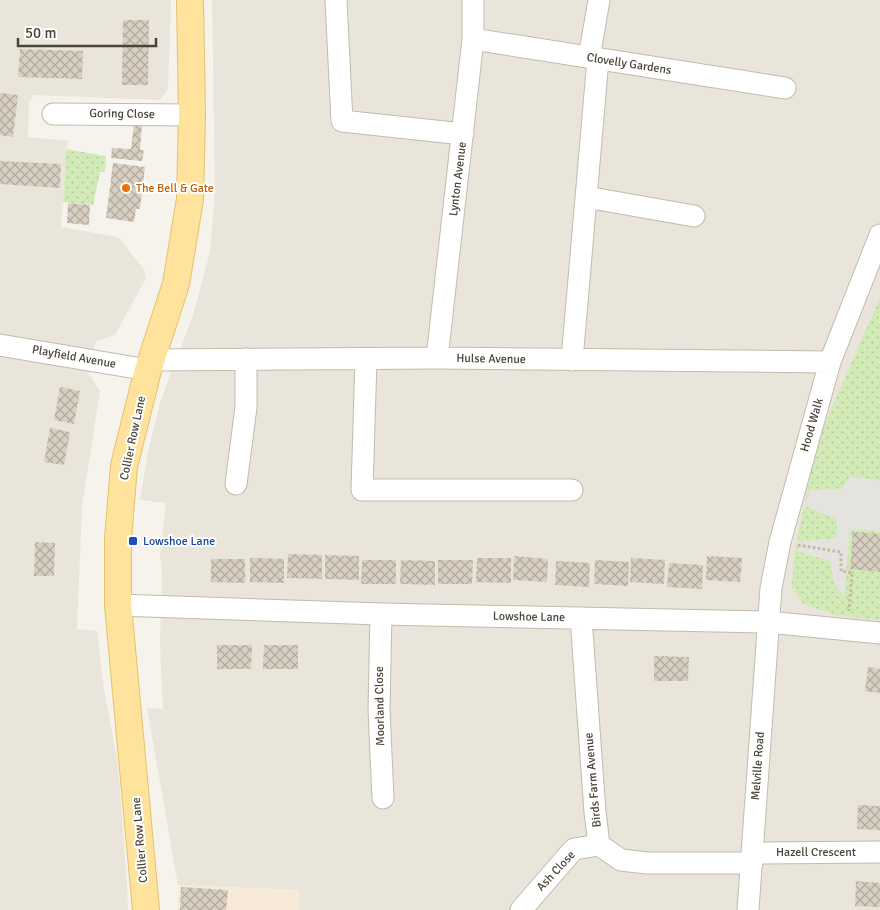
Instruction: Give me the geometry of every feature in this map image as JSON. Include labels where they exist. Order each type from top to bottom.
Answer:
[{"type":"main road","name":"Collier Row Lane","points":[[146,910],[118,605],[118,540],[124,466],[150,365],[176,284],[190,199],[192,115],[190,0]]},
{"type":"street","points":[[336,0],[342,121],[463,134]]},
{"type":"street","name":"Lynton Avenue","points":[[437,358],[473,39],[473,0]]},
{"type":"street","points":[[572,360],[586,197],[593,58],[599,0]]},
{"type":"street","name":"Clovelly Gardens","points":[[473,39],[785,88]]},
{"type":"street","name":"Goring Close","points":[[53,114],[192,115]]},
{"type":"street","points":[[586,197],[694,216]]},
{"type":"street","name":"Hood Walk","points":[[768,622],[771,588],[780,542],[830,362],[880,235]]},
{"type":"street","name":"Playfield Avenue","points":[[0,345],[150,365]]},
{"type":"street","name":"Hulse Avenue","points":[[150,365],[246,359],[437,358],[830,362]]},
{"type":"street","points":[[236,484],[246,407],[246,359]]},
{"type":"street","points":[[366,359],[362,490],[572,490]]},
{"type":"street","name":"Lowshoe Lane","points":[[118,605],[381,614],[768,622],[880,633]]},
{"type":"street","name":"Moorland Close","points":[[381,614],[379,710],[383,798]]},
{"type":"street","name":"Birds Farm Avenue","points":[[581,618],[598,845],[621,860],[647,863],[752,858]]},
{"type":"street","name":"Melville Road","points":[[748,910],[768,622]]},
{"type":"street","name":"Ash Close","points":[[521,910],[574,849],[598,845]]},
{"type":"street","name":"Hazell Crescent","points":[[752,858],[880,852]]},
{"type":"path","points":[[780,542],[841,552],[840,571],[852,573],[848,629]]},
{"type":"shaded area","points":[[0,0],[171,0],[168,89],[160,100],[34,95],[29,102],[28,137],[69,141],[66,149],[61,227],[118,237],[143,268],[146,278],[115,335],[96,341],[88,373],[100,391],[82,507],[77,629],[97,631],[104,689],[118,765],[128,910],[0,910]]},
{"type":"shaded area","points":[[212,0],[880,0],[880,910],[298,910],[299,890],[178,885],[147,708],[163,709],[160,646],[162,570],[160,556],[166,503],[140,500],[148,452],[161,400],[193,315],[210,252],[215,191]]},
{"type":"shaded area","points":[[850,476],[880,481],[880,531],[850,529],[844,598],[834,583],[830,561],[797,551],[798,542],[837,538],[837,519],[804,506],[810,490],[842,489]]},
{"type":"shaded area","points":[[178,885],[299,890],[299,910],[178,910]]},
{"type":"green space","points":[[66,149],[106,156],[105,172],[100,172],[93,205],[63,202]]},
{"type":"green space","points":[[880,298],[880,620],[837,615],[803,604],[792,587],[794,556],[817,442]]},
{"type":"building","points":[[123,20],[149,20],[148,85],[122,85]]},
{"type":"building","points":[[20,49],[83,51],[82,79],[18,77]]},
{"type":"building","points":[[0,93],[18,95],[13,137],[0,135]]},
{"type":"building","points":[[134,123],[142,124],[140,150],[144,150],[142,161],[111,158],[112,148],[131,149]]},
{"type":"building","points":[[0,161],[61,164],[60,188],[0,184]]},
{"type":"building","name":"The Bell & Gate","points":[[113,163],[145,167],[140,209],[136,209],[134,222],[106,218]]},
{"type":"building","points":[[68,203],[90,205],[89,225],[67,223]]},
{"type":"building","points":[[60,387],[80,391],[74,424],[54,420]]},
{"type":"building","points":[[50,428],[70,432],[64,465],[44,462]]},
{"type":"building","points":[[853,532],[880,534],[880,572],[850,569]]},
{"type":"building","points":[[35,542],[55,543],[54,576],[34,576]]},
{"type":"building","points":[[288,554],[322,555],[322,579],[287,578]]},
{"type":"building","points":[[325,555],[359,556],[359,580],[325,579]]},
{"type":"building","points":[[514,556],[548,559],[547,582],[513,580]]},
{"type":"building","points":[[707,556],[742,558],[740,582],[706,580]]},
{"type":"building","points":[[250,558],[284,559],[284,583],[250,582]]},
{"type":"building","points":[[477,558],[511,558],[511,583],[476,582]]},
{"type":"building","points":[[631,558],[665,560],[664,584],[630,582]]},
{"type":"building","points":[[211,559],[245,559],[245,583],[211,582]]},
{"type":"building","points":[[362,560],[396,560],[396,584],[361,584]]},
{"type":"building","points":[[401,560],[435,561],[435,585],[400,584]]},
{"type":"building","points":[[438,560],[473,560],[472,584],[438,584]]},
{"type":"building","points":[[595,560],[629,562],[628,586],[594,584]]},
{"type":"building","points":[[556,561],[590,563],[589,587],[555,585]]},
{"type":"building","points":[[669,563],[703,565],[702,589],[667,587]]},
{"type":"building","points":[[217,645],[252,645],[251,669],[217,669]]},
{"type":"building","points":[[264,645],[298,645],[298,669],[263,669]]},
{"type":"building","points":[[654,656],[689,657],[688,681],[654,681]]},
{"type":"building","points":[[868,667],[880,669],[880,693],[865,691]]},
{"type":"building","points":[[858,805],[880,806],[880,830],[857,829]]},
{"type":"building","points":[[856,881],[880,883],[880,907],[855,906]]},
{"type":"building","points":[[181,887],[228,890],[226,910],[180,910]]},
{"type":"place","name":"The Bell & Gate","points":[[126,188]]},
{"type":"place","name":"Lowshoe Lane","points":[[133,541]]}]
